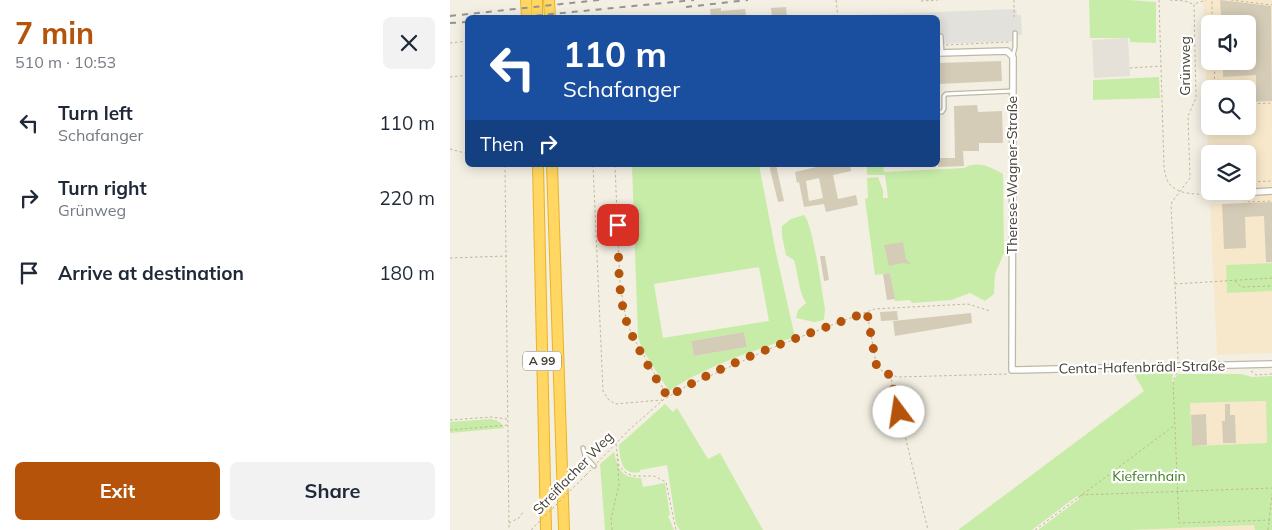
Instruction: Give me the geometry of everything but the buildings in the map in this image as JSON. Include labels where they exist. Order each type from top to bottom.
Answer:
[{"type":"highway","points":[[526,0],[527,15]]},
{"type":"highway","points":[[537,0],[537,15]]},
{"type":"highway","points":[[549,0],[550,15]]},
{"type":"highway","name":"A 99","points":[[538,167],[546,530]]},
{"type":"highway","name":"A 99","points":[[552,167],[564,530]]},
{"type":"street","points":[[940,53],[1007,51],[1013,57]]},
{"type":"street","name":"Therese-Wagner-Straße","points":[[1012,370],[1013,57]]},
{"type":"street","points":[[1256,192],[1272,191]]},
{"type":"street","name":"Centa-Hafenbrädl-Straße","points":[[1012,370],[1272,364]]},
{"type":"lane","points":[[1013,57],[1015,33]]},
{"type":"lane","points":[[940,53],[941,36]]},
{"type":"lane","points":[[940,112],[944,109],[944,96],[946,94],[1013,91]]},
{"type":"lane","points":[[583,448],[585,456],[594,466]]},
{"type":"path","points":[[836,0],[838,15]]},
{"type":"path","points":[[921,1],[938,0]]},
{"type":"path","points":[[1014,0],[1014,17]]},
{"type":"path","points":[[1159,0],[1165,171],[1169,184],[1180,192],[1201,194]]},
{"type":"path","points":[[1170,0],[1186,1],[1194,4],[1206,0]]},
{"type":"path","points":[[1212,0],[1212,15]]},
{"type":"path","points":[[1232,0],[1272,5]]},
{"type":"path","name":"Grünweg","points":[[1194,4],[1196,98],[1188,116],[1190,178],[1171,206],[1178,367],[1173,381],[1179,523],[1271,520]]},
{"type":"path","points":[[450,42],[465,41]]},
{"type":"path","points":[[941,45],[1015,42]]},
{"type":"path","points":[[1130,68],[1162,66]]},
{"type":"path","points":[[450,77],[465,75]]},
{"type":"path","points":[[1256,104],[1272,103]]},
{"type":"path","points":[[450,149],[465,153]]},
{"type":"path","points":[[505,167],[508,530]]},
{"type":"path","points":[[593,167],[603,391],[608,399],[615,404],[663,400],[683,388],[769,349],[874,309],[968,304],[990,311]]},
{"type":"path","points":[[615,167],[620,284],[626,319],[632,335],[668,397]]},
{"type":"path","points":[[1256,182],[1272,181]]},
{"type":"path","points":[[1246,200],[1249,202],[1272,201]]},
{"type":"path","points":[[450,258],[507,256]]},
{"type":"path","points":[[1175,284],[1272,278]]},
{"type":"path","points":[[1234,280],[1241,287],[1272,286]]},
{"type":"path","points":[[867,312],[876,364],[880,370],[890,375]]},
{"type":"path","points":[[889,370],[928,530]]},
{"type":"path","name":"Streiflacher Weg","points":[[531,530],[616,443],[663,400]]},
{"type":"path","points":[[450,420],[491,417],[508,420]]},
{"type":"path","points":[[450,430],[508,425]]},
{"type":"path","points":[[1035,530],[1176,425]]},
{"type":"path","points":[[612,530],[611,519],[619,485],[616,443]]},
{"type":"path","points":[[616,443],[619,466],[626,473],[633,476],[654,476],[666,482],[676,530]]},
{"type":"path","points":[[1081,496],[1272,488]]},
{"type":"path","points":[[1268,530],[1271,520],[1272,494]]},
{"type":"path","points":[[508,524],[518,518],[523,512]]},
{"type":"shaded area","points":[[1203,0],[1272,0],[1272,353],[1217,355],[1210,204],[1243,203],[1243,200],[1256,200],[1256,145],[1208,145],[1207,135],[1256,135],[1256,80],[1206,80],[1205,70],[1256,70],[1256,15],[1203,15]]},
{"type":"shaded area","points":[[1016,9],[1017,15],[1021,15],[1022,35],[1018,35],[1018,41],[940,44],[940,15],[858,15]]},
{"type":"shaded area","points":[[1128,38],[1130,76],[1094,78],[1092,40]]},
{"type":"shaded area","points":[[1266,401],[1268,443],[1192,446],[1190,403]]},
{"type":"shaded area","points":[[1272,524],[1272,530],[1130,530],[1253,525]]},
{"type":"green space","points":[[1089,0],[1156,2],[1156,43],[1130,42],[1130,38],[1090,38]]},
{"type":"green space","points":[[1159,77],[1160,98],[1093,100],[1093,80]]},
{"type":"green space","points":[[974,165],[989,167],[1003,174],[1004,253],[995,274],[994,294],[985,301],[970,293],[951,300],[912,303],[910,300],[895,301],[890,273],[875,275],[865,199],[868,198],[867,178],[878,177],[883,190],[883,198],[888,198],[885,175],[867,175],[867,167],[883,167],[884,172],[964,168]]},
{"type":"green space","points":[[632,167],[759,167],[795,337],[747,353],[714,367],[669,391],[644,352],[638,338]],"holes":[[[759,267],[769,321],[663,338],[654,284]],[[744,332],[747,347],[694,356],[691,341]]]},
{"type":"green space","points":[[804,215],[814,244],[825,309],[824,320],[814,322],[796,318],[798,310],[806,303],[800,288],[794,260],[786,255],[782,236],[782,226],[791,219]]},
{"type":"green space","points":[[1272,263],[1272,291],[1227,293],[1226,265]]},
{"type":"green space","name":"Kiefernhain","points":[[1173,373],[1172,384],[1178,374],[1272,376],[1272,530],[1255,530],[1254,525],[1130,530],[1038,530],[1079,499],[1077,496],[1032,530],[958,530],[1144,391],[1134,374]],"holes":[[[1266,401],[1267,443],[1192,446],[1190,403]]]},
{"type":"green space","points":[[665,404],[673,412],[677,408],[708,459],[720,453],[763,530],[680,530],[676,524],[667,465],[640,470],[640,472],[634,473],[625,469],[621,461],[619,445]]},
{"type":"green space","points":[[491,419],[502,424],[504,428],[450,433],[450,422]]},
{"type":"green space","points":[[614,452],[619,468],[629,476],[641,478],[643,487],[665,483],[670,515],[668,516],[674,530],[605,530],[600,464]]},
{"type":"railway","points":[[450,16],[599,0]]},
{"type":"railway","points":[[542,15],[694,0]]},
{"type":"railway","points":[[686,7],[748,0]]},
{"type":"railway","points":[[450,23],[465,22]]},
{"type":"route","points":[[618,225],[620,284],[626,319],[632,335],[668,397],[683,388],[769,349],[867,312],[876,364],[880,370],[890,375],[899,412]]}]
